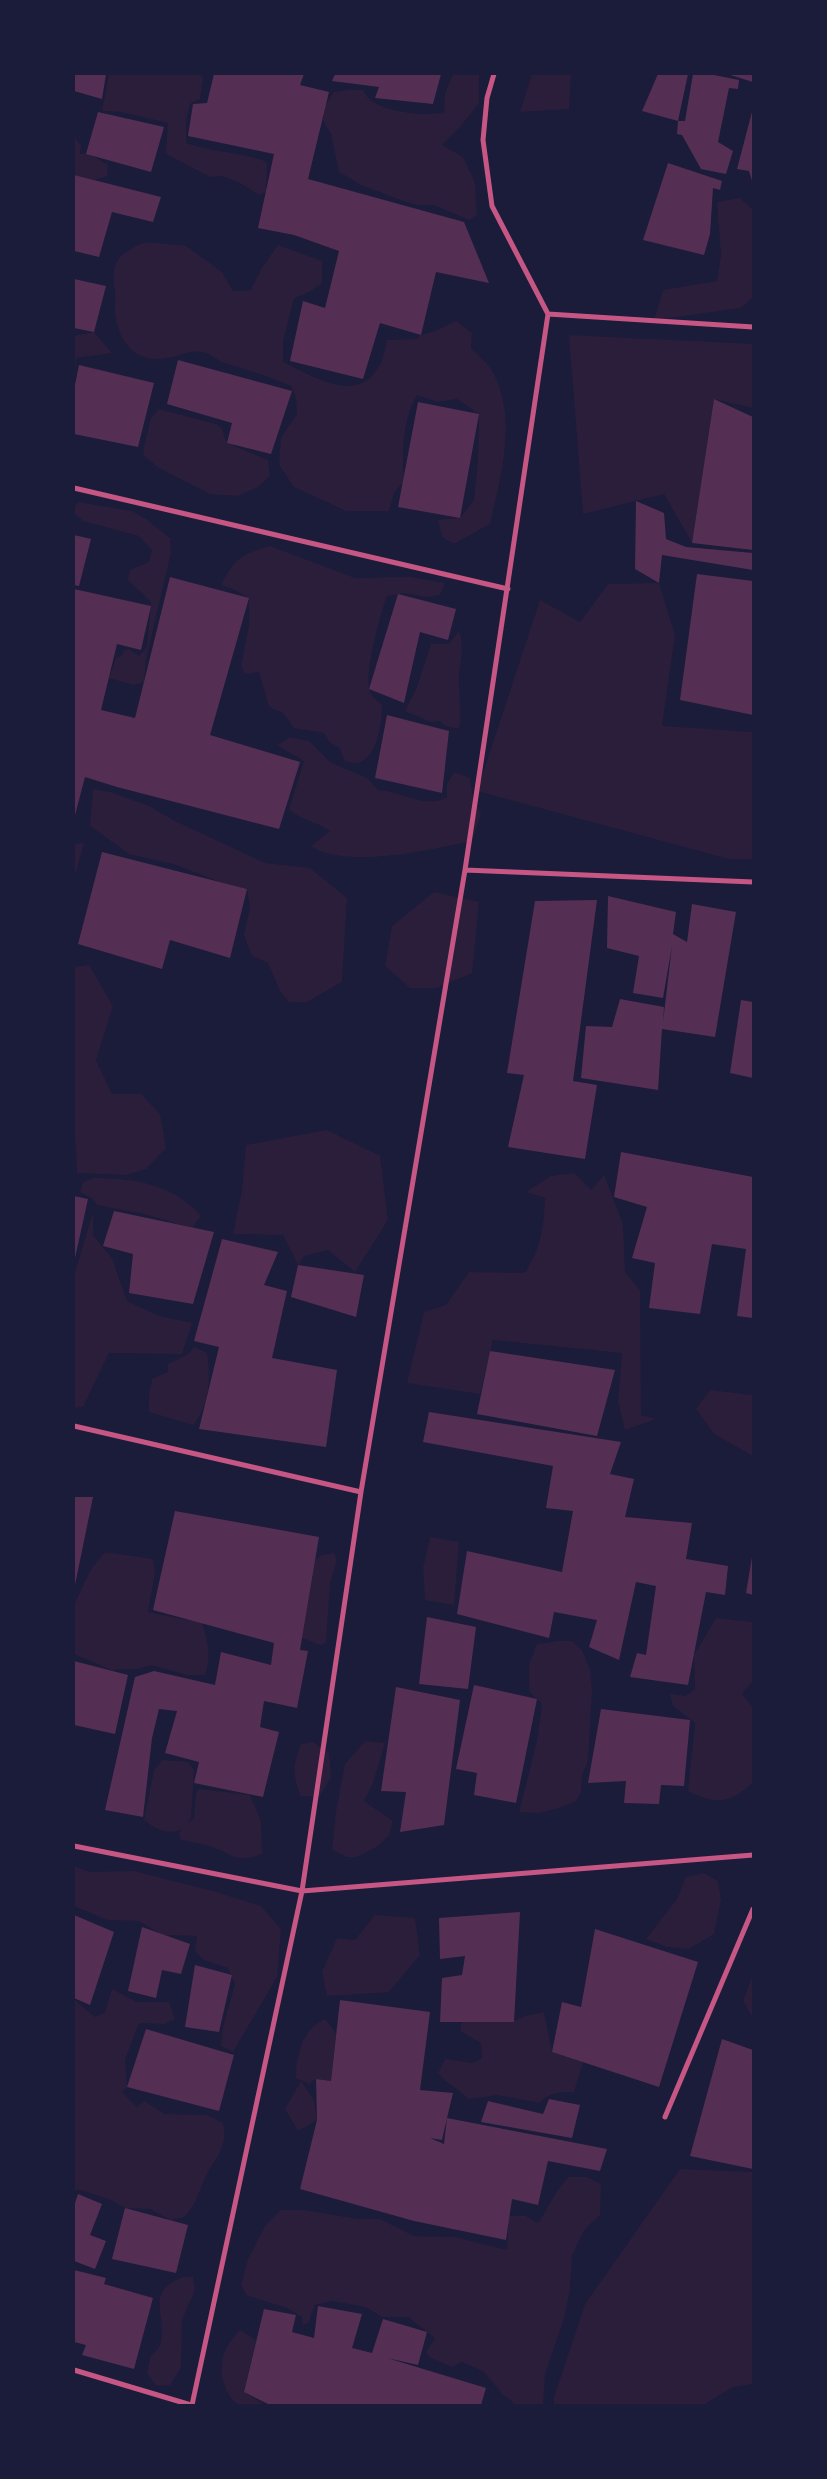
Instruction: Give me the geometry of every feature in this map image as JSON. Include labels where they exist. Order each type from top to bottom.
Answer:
[{"type":"street","points":[[74,2370],[192,2405],[302,1891],[361,1492],[465,870],[548,314],[492,206],[483,140],[487,98],[494,74]]},
{"type":"street","points":[[548,314],[753,326]]},
{"type":"street","points":[[74,488],[508,589]]},
{"type":"street","points":[[465,870],[753,882]]},
{"type":"street","points":[[74,1426],[361,1492]]},
{"type":"street","points":[[74,1846],[302,1891],[753,1855]]},
{"type":"street","points":[[665,2117],[753,1909]]},
{"type":"shaded area","points":[[109,74],[200,74],[203,78],[200,99],[190,104],[186,120],[186,143],[265,161],[267,163],[266,192],[259,195],[240,183],[222,176],[210,177],[166,154],[168,123],[121,112],[102,111]]},
{"type":"shaded area","points":[[453,74],[479,74],[479,103],[461,126],[442,145],[463,157],[475,182],[477,215],[469,220],[434,205],[417,205],[400,200],[361,185],[339,172],[331,134],[323,120],[325,106],[334,92],[363,90],[371,101],[380,106],[398,111],[418,114],[444,112],[445,94]]},
{"type":"shaded area","points":[[532,74],[571,74],[569,109],[520,112]]},
{"type":"shaded area","points":[[74,137],[81,145],[80,154],[90,154],[108,165],[107,176],[94,180],[74,175]]},
{"type":"shaded area","points":[[740,198],[753,210],[753,297],[741,308],[654,320],[663,290],[717,281],[721,255],[717,202]]},
{"type":"shaded area","points":[[145,242],[186,246],[222,272],[233,291],[251,290],[261,269],[278,245],[322,261],[322,283],[309,292],[294,298],[283,342],[283,362],[334,384],[347,386],[359,384],[370,378],[381,363],[387,340],[416,339],[421,335],[456,321],[472,333],[471,348],[492,370],[501,392],[505,410],[505,449],[490,524],[454,544],[442,537],[438,520],[460,518],[474,500],[478,460],[479,414],[457,399],[437,402],[417,395],[408,415],[404,437],[404,481],[394,493],[389,511],[346,511],[294,487],[279,465],[281,438],[297,414],[296,397],[291,386],[222,362],[205,353],[193,352],[168,358],[147,358],[139,355],[125,343],[117,325],[115,314],[115,265],[128,250]]},
{"type":"shaded area","points":[[94,332],[112,353],[76,358],[74,385],[74,336]]},
{"type":"shaded area","points":[[569,335],[753,344],[753,408],[714,399],[692,543],[664,494],[583,514]]},
{"type":"shaded area","points":[[159,409],[216,424],[222,429],[227,443],[268,460],[270,476],[258,487],[238,496],[210,494],[159,468],[145,457],[143,451],[151,418]]},
{"type":"shaded area","points":[[78,502],[132,511],[146,519],[170,538],[171,553],[146,659],[144,682],[133,685],[109,678],[116,658],[122,656],[124,650],[129,649],[139,656],[147,647],[151,602],[128,580],[130,570],[149,562],[152,550],[139,536],[83,521],[74,513],[74,508]]},
{"type":"shaded area","points":[[270,546],[355,578],[411,577],[445,583],[440,595],[426,597],[405,593],[387,596],[373,646],[369,675],[371,694],[382,705],[380,728],[371,753],[360,762],[345,761],[339,747],[330,743],[324,733],[294,728],[283,713],[269,707],[259,672],[245,674],[241,666],[249,625],[249,598],[221,585],[230,569],[245,555]]},
{"type":"shaded area","points":[[659,583],[675,635],[662,726],[753,732],[753,859],[729,859],[477,791],[540,600],[580,622],[608,584]]},
{"type":"shaded area","points":[[459,631],[462,648],[459,677],[461,716],[459,729],[445,726],[440,721],[431,722],[405,711],[417,687],[431,644],[449,644]]},
{"type":"shaded area","points":[[290,737],[309,741],[330,762],[367,778],[378,790],[422,801],[431,802],[447,797],[447,784],[454,772],[470,778],[473,798],[481,814],[472,841],[390,856],[367,857],[327,853],[311,846],[330,831],[298,816],[289,809],[304,761],[277,745]]},
{"type":"shaded area","points":[[93,789],[110,792],[149,806],[175,821],[265,863],[310,868],[347,898],[342,982],[307,1002],[289,1002],[280,991],[268,963],[252,956],[244,935],[250,908],[247,889],[220,882],[173,864],[129,854],[90,826]]},
{"type":"shaded area","points":[[84,843],[74,879],[74,844]]},
{"type":"shaded area","points":[[434,892],[479,902],[472,973],[437,988],[410,988],[385,966],[392,926]]},
{"type":"shaded area","points":[[89,965],[113,1006],[96,1060],[112,1094],[141,1094],[160,1114],[166,1148],[146,1169],[126,1175],[77,1173],[74,1117],[74,967]]},
{"type":"shaded area","points":[[327,1130],[380,1156],[388,1220],[355,1272],[328,1250],[304,1256],[298,1265],[283,1235],[233,1234],[242,1190],[246,1145]]},
{"type":"shaded area","points":[[574,1173],[591,1190],[604,1175],[623,1224],[625,1272],[640,1290],[641,1415],[656,1419],[625,1430],[618,1401],[622,1353],[493,1340],[480,1394],[407,1383],[424,1312],[446,1305],[469,1272],[525,1273],[541,1237],[545,1198],[526,1192],[551,1176]]},
{"type":"shaded area","points":[[94,1178],[123,1179],[152,1185],[178,1197],[201,1216],[192,1228],[144,1214],[97,1205],[93,1199],[80,1192],[83,1182]]},
{"type":"shaded area","points":[[93,1212],[93,1235],[112,1258],[127,1301],[159,1316],[192,1323],[182,1354],[109,1353],[83,1407],[74,1408],[74,1276]]},
{"type":"shaded area","points":[[194,1347],[207,1353],[209,1372],[206,1400],[199,1417],[193,1425],[149,1412],[152,1379],[168,1372],[168,1364],[188,1354]]},
{"type":"shaded area","points":[[710,1390],[753,1395],[753,1456],[714,1434],[696,1409]]},
{"type":"shaded area","points":[[430,1537],[459,1542],[454,1605],[425,1600],[423,1568]]},
{"type":"shaded area","points":[[105,1552],[153,1559],[155,1573],[148,1612],[202,1623],[208,1649],[205,1675],[187,1675],[151,1665],[138,1669],[111,1670],[74,1654],[74,1605],[91,1569]]},
{"type":"shaded area","points":[[334,1553],[337,1560],[330,1583],[326,1643],[320,1645],[302,1638],[315,1560],[322,1555]]},
{"type":"shaded area","points":[[716,1618],[753,1622],[753,1681],[742,1694],[753,1707],[753,1782],[737,1795],[723,1800],[707,1799],[688,1791],[695,1723],[673,1706],[670,1694],[685,1696],[695,1689],[694,1655]]},
{"type":"shaded area","points":[[572,1641],[582,1650],[590,1670],[592,1691],[588,1761],[582,1775],[581,1792],[576,1801],[539,1813],[519,1812],[537,1741],[542,1704],[529,1691],[529,1665],[537,1644]]},
{"type":"shaded area","points":[[365,1741],[385,1743],[373,1783],[364,1801],[393,1821],[389,1835],[378,1846],[357,1857],[347,1857],[332,1850],[336,1811],[345,1764]]},
{"type":"shaded area","points":[[313,1742],[329,1753],[331,1777],[320,1796],[301,1796],[295,1776],[296,1758],[301,1744]]},
{"type":"shaded area","points":[[162,1760],[188,1762],[194,1770],[191,1818],[188,1823],[194,1818],[196,1793],[199,1789],[250,1795],[261,1821],[262,1854],[245,1858],[234,1857],[209,1846],[181,1840],[179,1834],[181,1830],[171,1832],[161,1830],[144,1820],[154,1770]]},
{"type":"shaded area","points":[[74,1866],[89,1872],[134,1871],[213,1891],[261,1906],[281,1929],[277,1977],[233,2052],[221,2046],[223,2027],[235,1984],[228,1968],[204,1960],[195,1951],[197,1936],[163,1935],[138,1921],[107,1920],[74,1906]]},
{"type":"shaded area","points":[[704,1873],[718,1881],[721,1900],[714,1934],[689,1949],[667,1947],[646,1939],[677,1899],[686,1877]]},
{"type":"shaded area","points":[[375,1915],[415,1918],[420,1955],[389,1992],[327,1996],[322,1972],[337,1938],[355,1940]]},
{"type":"shaded area","points":[[753,1975],[753,2018],[743,2001]]},
{"type":"shaded area","points":[[112,1989],[137,2002],[169,2002],[175,2019],[165,2024],[139,2023],[125,2060],[127,2087],[122,2092],[137,2107],[144,2101],[165,2114],[207,2115],[223,2123],[224,2139],[220,2152],[205,2178],[195,2202],[185,2217],[170,2220],[150,2209],[125,2208],[111,2200],[81,2190],[74,2190],[74,1999],[95,2017],[105,2012]]},
{"type":"shaded area","points":[[544,2012],[552,2052],[583,2062],[574,2092],[551,2095],[540,2103],[498,2095],[468,2099],[438,2073],[445,2059],[473,2063],[482,2058],[481,2043],[460,2031],[462,2022],[511,2022],[525,2016]]},
{"type":"shaded area","points":[[325,2019],[336,2033],[331,2081],[316,2079],[309,2084],[296,2078],[299,2052],[311,2029]]},
{"type":"shaded area","points":[[301,2081],[314,2100],[317,2120],[298,2131],[285,2109]]},
{"type":"shaded area","points":[[680,2169],[753,2172],[753,2384],[733,2387],[703,2405],[554,2405],[554,2397],[585,2304]]},
{"type":"shaded area","points":[[569,2177],[586,2177],[601,2184],[600,2215],[584,2230],[572,2256],[570,2290],[564,2319],[545,2374],[543,2405],[514,2405],[484,2372],[462,2362],[452,2367],[429,2357],[426,2352],[435,2338],[408,2317],[382,2317],[366,2307],[331,2301],[315,2305],[308,2323],[303,2325],[302,2317],[287,2308],[246,2295],[241,2284],[248,2259],[265,2226],[281,2210],[304,2210],[358,2219],[380,2219],[414,2236],[455,2237],[507,2250],[509,2216],[526,2216],[538,2223],[556,2193]]},
{"type":"shaded area","points":[[183,2277],[193,2277],[195,2290],[182,2320],[181,2368],[170,2385],[156,2386],[147,2373],[150,2358],[161,2342],[160,2297],[171,2283]]},
{"type":"shaded area","points":[[240,2330],[256,2340],[244,2392],[265,2405],[247,2406],[236,2403],[223,2381],[222,2365],[225,2350]]},
{"type":"building","points":[[74,74],[106,74],[102,99],[74,91]]},
{"type":"building","points":[[214,74],[304,74],[300,85],[329,92],[308,179],[464,222],[489,283],[436,272],[421,335],[380,323],[363,379],[290,361],[303,301],[325,308],[339,251],[294,235],[258,228],[274,154],[188,136],[193,104],[207,103]]},
{"type":"building","points":[[335,74],[441,74],[433,104],[375,98],[379,87],[332,81]]},
{"type":"building","points":[[658,74],[688,74],[678,121],[642,111]]},
{"type":"building","points":[[693,74],[709,74],[739,80],[738,89],[729,88],[718,142],[733,151],[726,174],[701,169],[682,135],[677,134],[678,121],[685,121]]},
{"type":"building","points":[[727,74],[753,74],[753,82]]},
{"type":"building","points":[[753,108],[753,184],[749,171],[737,169]]},
{"type":"building","points":[[98,112],[164,127],[151,172],[86,154]]},
{"type":"building","points":[[668,163],[722,181],[720,190],[713,188],[710,234],[704,255],[643,240]]},
{"type":"building","points":[[74,175],[161,197],[153,222],[112,212],[99,257],[74,251]]},
{"type":"building","points":[[74,279],[106,286],[94,332],[74,328]]},
{"type":"building","points":[[178,360],[292,391],[271,454],[227,443],[232,423],[167,404]]},
{"type":"building","points":[[79,365],[154,383],[138,447],[74,434],[74,390]]},
{"type":"building","points":[[714,399],[753,417],[753,550],[692,543]]},
{"type":"building","points":[[418,402],[479,414],[460,518],[398,507]]},
{"type":"building","points":[[636,501],[664,513],[666,539],[686,547],[753,553],[753,570],[662,555],[659,583],[635,569]]},
{"type":"building","points":[[74,535],[91,539],[79,586],[74,585]]},
{"type":"building","points":[[697,574],[753,581],[753,715],[680,700]]},
{"type":"building","points":[[170,577],[249,598],[210,735],[300,762],[279,829],[85,777],[74,819],[74,589],[151,606],[141,650],[117,644],[101,710],[135,718]]},
{"type":"building","points":[[398,594],[456,609],[448,640],[420,632],[404,703],[369,689]]},
{"type":"building","points":[[387,715],[449,731],[442,793],[375,778]]},
{"type":"building","points":[[102,852],[247,889],[230,958],[170,940],[162,969],[78,944]]},
{"type":"building","points":[[608,896],[676,912],[673,934],[687,942],[692,904],[736,912],[715,1037],[662,1029],[658,1090],[581,1078],[586,1026],[612,1027],[620,999],[664,1007],[663,1022],[672,946],[663,998],[633,993],[639,956],[607,948]]},
{"type":"building","points":[[597,900],[573,1081],[597,1085],[585,1159],[508,1147],[524,1075],[507,1073],[535,901]]},
{"type":"building","points":[[741,1000],[753,1002],[753,1078],[730,1073]]},
{"type":"building","points":[[621,1152],[753,1177],[753,1318],[737,1316],[746,1249],[712,1244],[700,1314],[649,1308],[655,1263],[632,1258],[647,1207],[614,1197]]},
{"type":"building","points":[[74,1196],[88,1199],[75,1258],[74,1258]]},
{"type":"building","points":[[114,1211],[214,1232],[193,1304],[129,1293],[133,1254],[103,1246]]},
{"type":"building","points":[[222,1239],[278,1252],[264,1285],[287,1291],[272,1358],[337,1370],[326,1447],[199,1429],[219,1347],[194,1341]]},
{"type":"building","points":[[298,1265],[364,1275],[356,1317],[291,1297]]},
{"type":"building","points":[[490,1351],[615,1370],[597,1436],[477,1414]]},
{"type":"building","points":[[429,1412],[621,1442],[610,1474],[634,1479],[625,1517],[692,1523],[686,1559],[728,1566],[725,1595],[706,1592],[688,1685],[630,1677],[637,1653],[646,1655],[656,1586],[636,1582],[619,1660],[589,1647],[597,1620],[554,1612],[549,1638],[457,1614],[467,1551],[562,1572],[573,1511],[546,1508],[553,1466],[423,1442]]},
{"type":"building","points":[[74,1497],[93,1497],[75,1585],[74,1584]]},
{"type":"building","points":[[175,1511],[319,1537],[300,1650],[308,1651],[297,1708],[264,1701],[260,1727],[279,1732],[263,1797],[194,1783],[199,1762],[165,1753],[177,1711],[159,1709],[152,1738],[143,1817],[105,1810],[135,1677],[154,1671],[215,1685],[221,1652],[271,1665],[274,1643],[153,1610]]},
{"type":"building","points":[[753,1557],[753,1595],[746,1593]]},
{"type":"building","points":[[427,1617],[476,1627],[468,1689],[419,1684]]},
{"type":"building","points":[[74,1661],[128,1675],[115,1734],[74,1725]]},
{"type":"building","points":[[474,1685],[537,1699],[516,1803],[474,1795],[477,1773],[456,1769]]},
{"type":"building","points":[[396,1687],[460,1700],[444,1825],[400,1832],[406,1792],[381,1791]]},
{"type":"building","points":[[601,1709],[690,1720],[684,1786],[661,1785],[659,1804],[624,1803],[626,1781],[588,1783]]},
{"type":"building","points":[[520,1912],[514,2022],[440,2022],[442,1978],[462,1975],[465,1956],[440,1959],[439,1918]]},
{"type":"building","points":[[74,1915],[114,1932],[90,2005],[74,1998]]},
{"type":"building","points":[[142,1927],[190,1944],[181,1974],[162,1970],[156,1998],[128,1991]]},
{"type":"building","points":[[595,1929],[698,1962],[659,2087],[552,2052],[562,2002],[581,2007]]},
{"type":"building","points":[[195,1965],[232,1975],[219,2032],[185,2027]]},
{"type":"building","points":[[340,2000],[430,2012],[420,2090],[453,2093],[447,2118],[607,2149],[600,2171],[548,2161],[538,2205],[512,2199],[506,2240],[414,2221],[300,2189],[317,2120],[316,2079],[331,2081]],"holes":[[[447,2118],[444,2144],[430,2138],[442,2140]]]},
{"type":"building","points":[[146,2029],[234,2055],[219,2111],[127,2087]]},
{"type":"building","points":[[722,2039],[753,2050],[753,2169],[690,2156]]},
{"type":"building","points":[[549,2099],[580,2105],[572,2138],[481,2122],[488,2101],[543,2114]]},
{"type":"building","points":[[78,2194],[102,2204],[90,2235],[106,2241],[95,2269],[74,2261],[74,2206]]},
{"type":"building","points":[[125,2208],[188,2225],[176,2273],[112,2259]]},
{"type":"building","points":[[74,2270],[106,2278],[104,2284],[153,2298],[134,2369],[82,2355],[86,2345],[74,2342]]},
{"type":"building","points":[[318,2306],[362,2314],[352,2348],[372,2353],[383,2319],[427,2332],[418,2365],[387,2358],[486,2388],[481,2405],[270,2405],[244,2392],[264,2309],[296,2315],[292,2332],[314,2338]]}]
